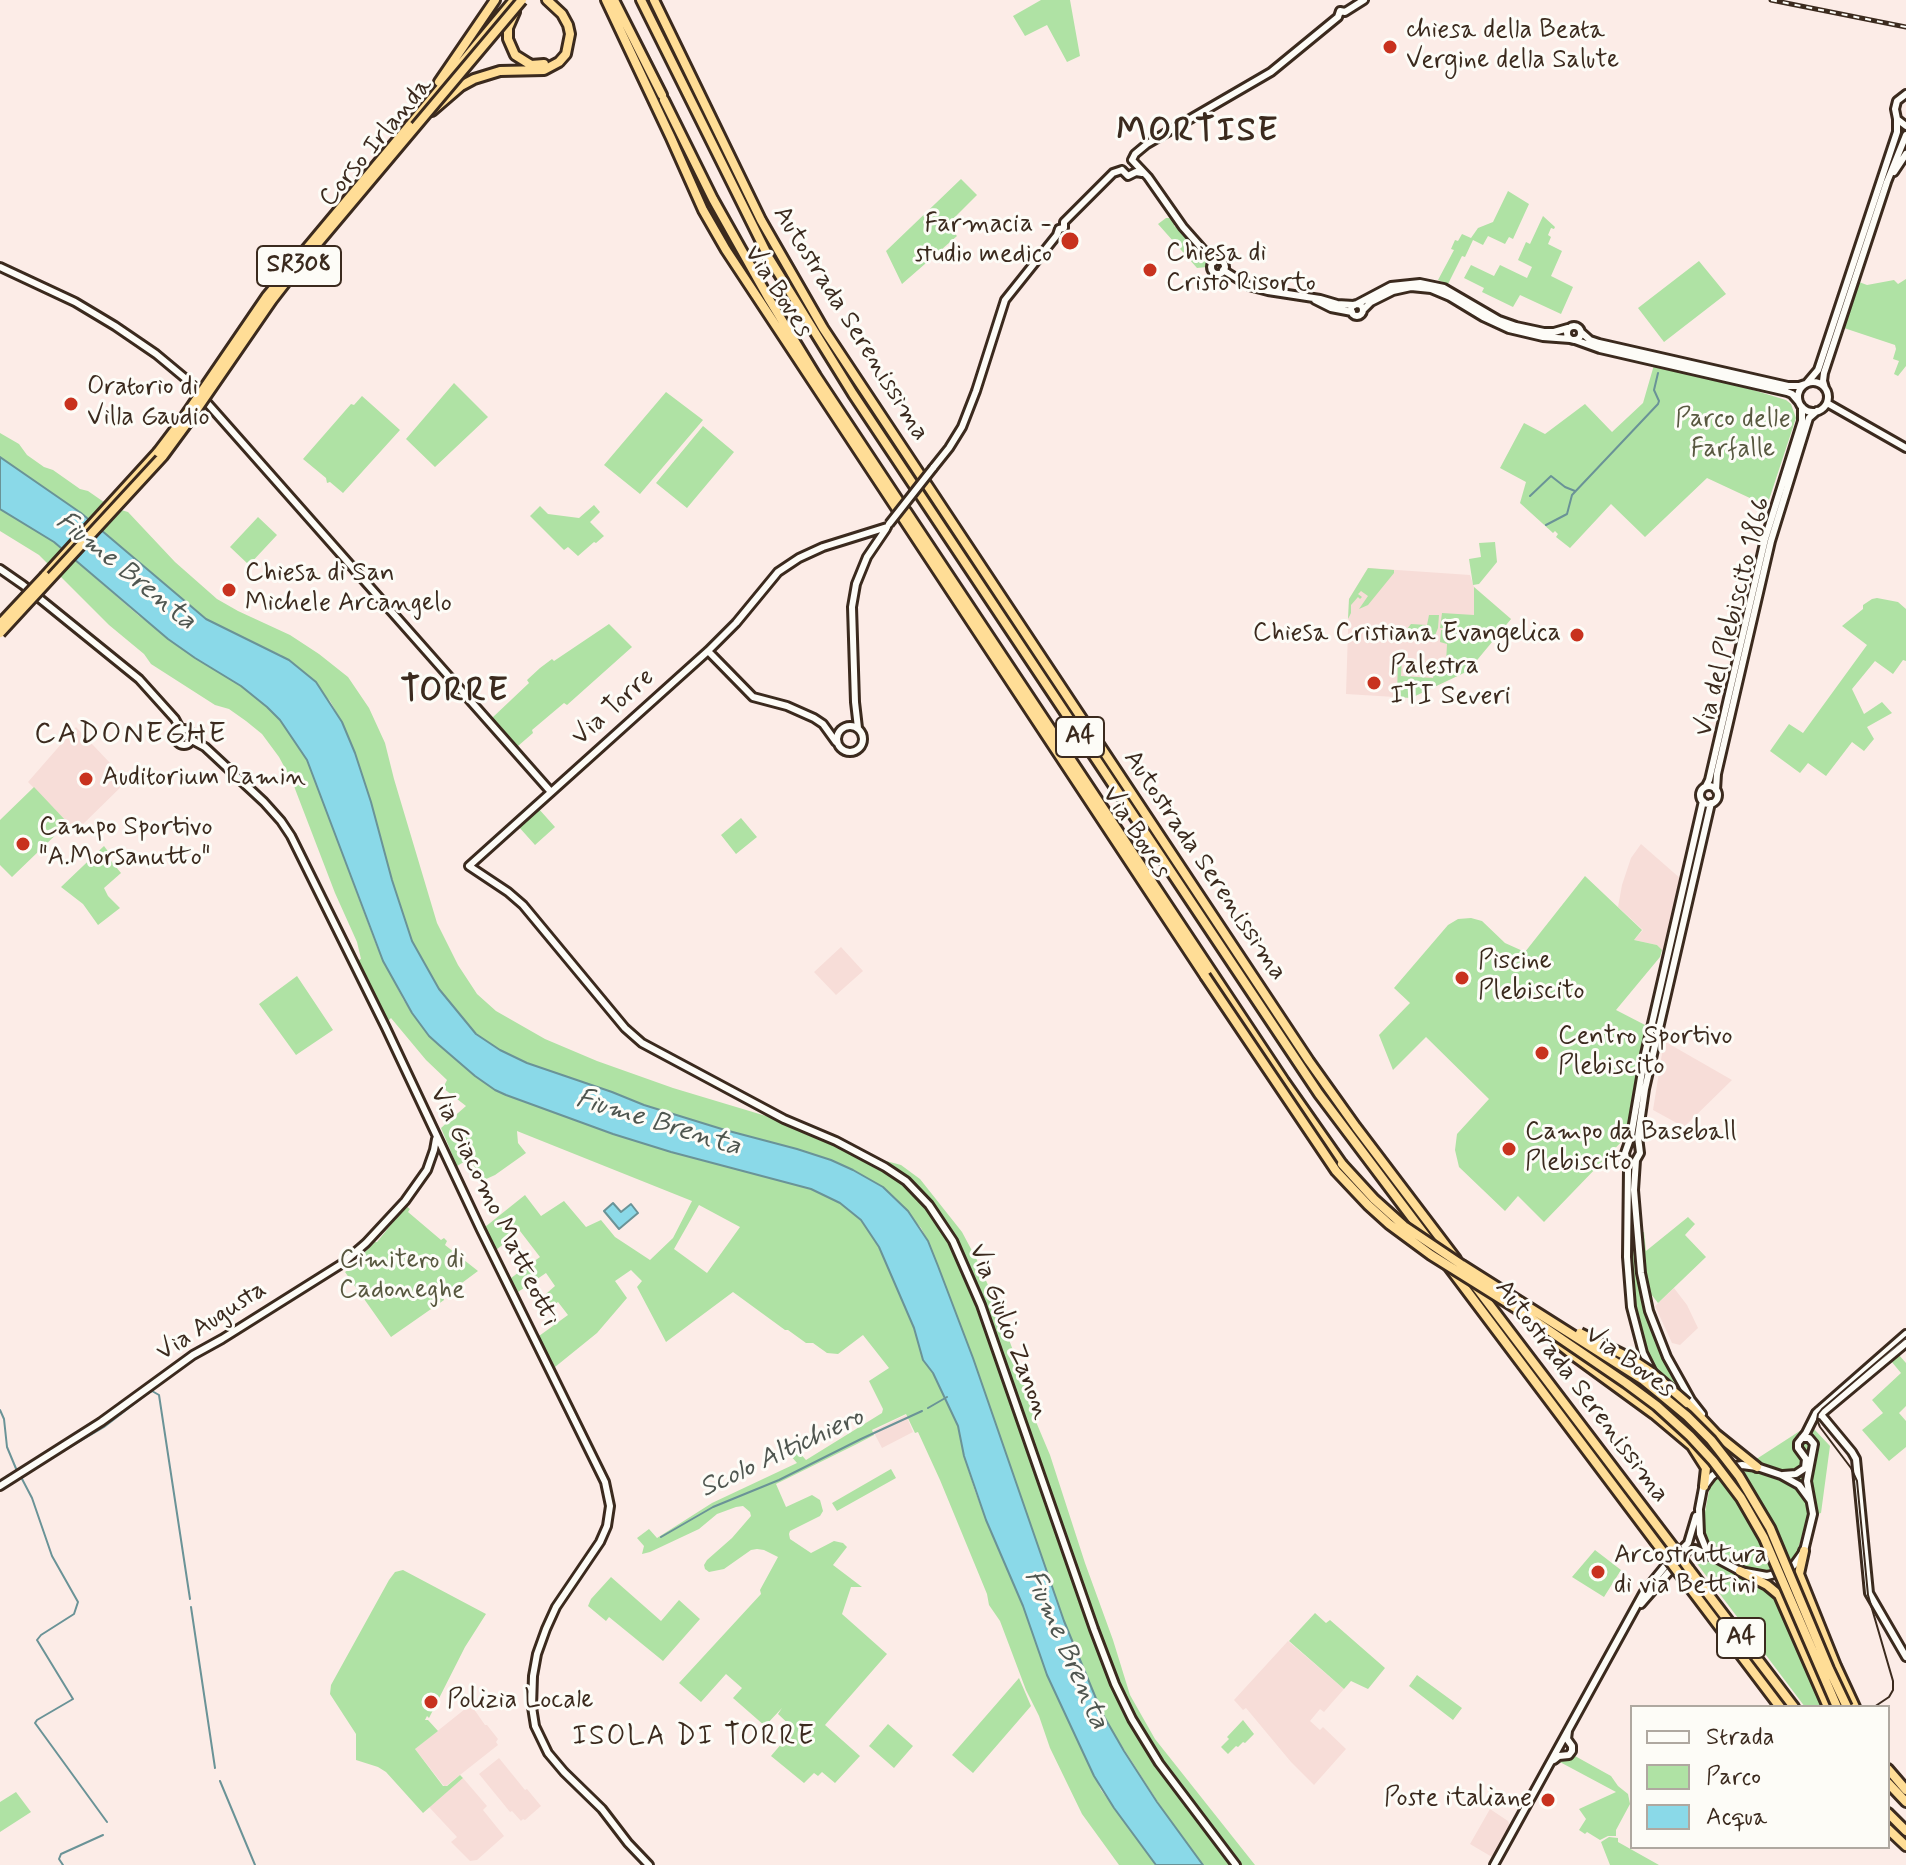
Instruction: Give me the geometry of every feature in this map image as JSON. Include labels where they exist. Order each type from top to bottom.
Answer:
[{"type":"highway","points":[[409,126],[495,0]]},
{"type":"highway","points":[[423,119],[461,86],[474,79],[500,71],[544,70],[566,54],[570,34],[568,25],[562,14],[545,0]]},
{"type":"highway","name":"Via Boves","points":[[606,0],[703,210],[726,250],[1336,1171],[1389,1224],[1419,1247],[1456,1272],[1624,1366],[1665,1396],[1698,1427],[1749,1491],[1770,1528],[1846,1705]]},
{"type":"highway","name":"Via Boves","points":[[614,0],[713,199],[757,279],[900,503]]},
{"type":"highway","name":"Autostrada Serenissima","points":[[641,0],[788,292],[1319,1094],[1778,1705]]},
{"type":"highway","name":"Autostrada Serenissima","points":[[654,0],[761,220],[834,346],[1326,1085],[1792,1705]]},
{"type":"highway","points":[[518,1],[508,28],[508,39],[515,55],[531,65],[557,60]]},
{"type":"highway","name":"Corso Irlanda","points":[[85,537],[183,419],[275,286],[518,1]]},
{"type":"highway","name":"Corso Irlanda","points":[[85,537],[163,456],[272,300],[518,1]]},
{"type":"highway","name":"Via Boves","points":[[906,511],[1322,1136],[1353,1177],[1398,1220],[1657,1406],[1707,1454],[1754,1518],[1836,1705]]},
{"type":"highway","name":"SR308","points":[[0,624],[85,537]]},
{"type":"highway","name":"SR308","points":[[0,633],[85,537]]},
{"type":"highway","points":[[1523,1308],[1543,1311],[1651,1372],[1725,1442],[1757,1467]]},
{"type":"highway","points":[[1523,1308],[1573,1355],[1636,1400],[1692,1446],[1706,1468],[1704,1486]]},
{"type":"highway","points":[[1804,1551],[1799,1574],[1854,1705]]},
{"type":"highway","points":[[1740,1571],[1779,1595],[1827,1705]]},
{"type":"highway","points":[[1902,1792],[1906,1802]]},
{"type":"highway","points":[[1890,1815],[1906,1831]]},
{"type":"highway","points":[[1890,1831],[1906,1846]]},
{"type":"street","points":[[1122,170],[1128,176],[1135,166],[1135,154],[1147,144],[1271,72],[1338,17],[1340,11],[1345,12],[1364,0]]},
{"type":"street","points":[[1800,404],[1799,390],[1818,370],[1897,132],[1895,105],[1906,94]]},
{"type":"street","points":[[1897,119],[1906,126]]},
{"type":"street","points":[[1122,170],[1124,162],[1128,160],[1145,174],[1183,227],[1214,262],[1222,261],[1223,270],[1249,286],[1357,308],[1393,291],[1420,287],[1436,290],[1514,331],[1572,340],[1787,392],[1811,412],[1822,409],[1827,403],[1824,373],[1887,182],[1906,135]]},
{"type":"street","points":[[1887,182],[1906,154]]},
{"type":"street","points":[[867,557],[962,427],[1005,300],[1059,229],[1065,226],[1064,222],[1113,173],[1122,170]]},
{"type":"street","points":[[0,267],[75,302],[115,326],[186,379],[551,792]]},
{"type":"street","points":[[1357,308],[1391,286],[1435,285],[1516,326],[1544,332],[1576,326],[1590,340],[1599,343],[1788,386],[1815,382],[1825,388]]},
{"type":"street","points":[[1568,328],[1567,334],[1572,340]]},
{"type":"street","points":[[1572,340],[1580,337],[1581,332]]},
{"type":"street","points":[[1827,403],[1906,448]]},
{"type":"street","name":"Via del Plebiscito 1866","points":[[1706,786],[1765,539],[1802,421],[1800,404]]},
{"type":"street","name":"Via del Plebiscito 1866","points":[[1716,790],[1717,774],[1775,526],[1809,418],[1817,411]]},
{"type":"street","points":[[857,537],[888,525]]},
{"type":"street","points":[[708,651],[753,697],[814,718],[823,724],[839,747],[846,752],[858,750],[863,738],[855,711],[852,607],[856,584],[870,545],[865,538],[857,537]]},
{"type":"street","name":"Via Torre","points":[[469,866],[708,651],[778,572],[823,547],[857,537]]},
{"type":"street","points":[[0,569],[139,679],[181,730]]},
{"type":"street","points":[[836,742],[842,728],[858,728]]},
{"type":"street","points":[[181,730],[189,731],[192,735],[192,740],[186,745],[178,743],[176,736],[181,730]]},
{"type":"street","name":"Via Giacomo Matteotti","points":[[192,740],[205,747],[264,802],[288,830],[598,1467],[610,1498],[610,1516],[596,1548],[556,1607],[541,1643],[532,1682],[532,1707],[535,1726],[551,1758],[602,1809],[649,1865]]},
{"type":"street","points":[[1719,1470],[1715,1455],[1666,1398],[1651,1372],[1633,1322],[1627,1275],[1625,1153],[1703,801],[1700,794],[1706,786],[1716,790],[1717,798],[1711,803],[1649,1067],[1641,1108],[1635,1199],[1641,1273],[1647,1304],[1661,1345],[1691,1400],[1725,1442]]},
{"type":"street","points":[[1703,801],[1711,803]]},
{"type":"street","name":"Via Giulio Zanon","points":[[469,866],[523,905],[625,1028],[642,1043],[784,1119],[836,1141],[885,1167],[906,1181],[929,1205],[953,1241],[981,1305],[1115,1684],[1159,1763],[1236,1865]]},
{"type":"street","points":[[436,1135],[435,1159],[449,1164]]},
{"type":"street","points":[[1628,1147],[1638,1149]]},
{"type":"street","name":"Via Augusta","points":[[0,1486],[101,1422],[193,1355],[343,1263],[398,1209],[435,1159],[444,1154]]},
{"type":"street","points":[[1627,1159],[1636,1160]]},
{"type":"street","points":[[1781,1475],[1803,1470],[1806,1464],[1798,1445],[1818,1414],[1906,1334]]},
{"type":"street","points":[[1632,1615],[1688,1550],[1695,1549],[1740,1571],[1767,1576],[1787,1571],[1794,1565],[1804,1551],[1813,1514],[1807,1481],[1814,1446],[1812,1426],[1818,1414],[1906,1343]]},
{"type":"street","points":[[1818,1414],[1856,1459],[1869,1593],[1906,1657]]},
{"type":"street","points":[[1688,1425],[1704,1449],[1706,1468]]},
{"type":"street","points":[[1802,1438],[1812,1440]]},
{"type":"street","points":[[1803,1452],[1812,1450]]},
{"type":"street","points":[[1494,1865],[1653,1580],[1688,1543],[1704,1486],[1719,1470],[1733,1466],[1757,1467],[1799,1485],[1810,1500]]},
{"type":"street","points":[[1699,1509],[1700,1534],[1706,1549],[1714,1557]]},
{"type":"street","points":[[1551,1762],[1557,1756],[1569,1755],[1572,1751],[1567,1739],[1568,1731]]},
{"type":"street","points":[[1560,1746],[1569,1743]]},
{"type":"street","points":[[1560,1746],[1563,1755]]},
{"type":"shaded area","points":[[1368,568],[1470,575],[1474,587],[1511,619],[1468,671],[1411,698],[1346,694],[1349,599]]},
{"type":"shaded area","points":[[76,727],[127,781],[76,831],[28,782]]},
{"type":"shaded area","points":[[1641,844],[1681,879],[1664,954],[1657,945],[1634,940],[1643,930],[1618,907],[1631,858]]},
{"type":"shaded area","points":[[841,947],[863,971],[836,995],[814,972]]},
{"type":"shaded area","points":[[1664,1041],[1732,1080],[1684,1127],[1653,1110]]},
{"type":"shaded area","points":[[1674,1288],[1687,1305],[1698,1328],[1680,1345],[1672,1343],[1655,1306]]},
{"type":"shaded area","points":[[906,1415],[913,1432],[882,1448],[873,1431]]},
{"type":"shaded area","points":[[1288,1641],[1344,1689],[1324,1712],[1320,1709],[1310,1721],[1320,1730],[1323,1727],[1346,1749],[1314,1785],[1246,1708],[1243,1710],[1234,1700]]},
{"type":"shaded area","points":[[469,1702],[498,1739],[498,1745],[444,1786],[415,1749],[465,1709]]},
{"type":"shaded area","points":[[499,1758],[541,1806],[525,1820],[521,1821],[510,1812],[479,1774]]},
{"type":"shaded area","points":[[463,1778],[487,1806],[483,1810],[504,1836],[477,1860],[470,1861],[451,1842],[457,1837],[429,1807]]},
{"type":"shaded area","points":[[1490,1809],[1508,1821],[1510,1826],[1492,1857],[1470,1844]]},
{"type":"green space","points":[[1041,0],[1070,0],[1080,56],[1067,62],[1047,25],[1025,36],[1013,16]]},
{"type":"green space","points":[[961,179],[977,195],[947,225],[957,236],[902,284],[886,251]]},
{"type":"green space","points":[[1508,191],[1529,204],[1513,239],[1509,237],[1505,244],[1488,236],[1483,245],[1473,240],[1448,284],[1438,280],[1454,250],[1451,249],[1455,240],[1458,241],[1462,234],[1471,238],[1478,228],[1493,222]]},
{"type":"green space","points":[[1543,216],[1555,227],[1548,235],[1551,237],[1548,244],[1562,251],[1551,276],[1573,287],[1561,314],[1520,295],[1513,307],[1482,292],[1484,288],[1464,278],[1471,265],[1494,276],[1500,265],[1527,278],[1532,267],[1518,260],[1526,242],[1530,244]]},
{"type":"green space","points":[[1166,218],[1174,222],[1174,226],[1204,260],[1206,256],[1210,263],[1207,267],[1197,268],[1158,224]]},
{"type":"green space","points":[[1699,261],[1726,294],[1664,342],[1638,308]]},
{"type":"green space","points":[[1906,279],[1906,366],[1898,376],[1894,374],[1899,361],[1893,359],[1895,345],[1844,328],[1859,282],[1867,285],[1894,280],[1898,284]]},
{"type":"green space","name":"Parco delle Farfalle","points":[[1654,365],[1743,387],[1791,404],[1796,418],[1767,506],[1707,478],[1645,537],[1611,504],[1570,548],[1556,537],[1558,534],[1555,531],[1553,533],[1520,503],[1526,482],[1500,468],[1524,423],[1545,434],[1585,404],[1612,432],[1643,403]]},
{"type":"green space","points":[[454,383],[488,417],[435,467],[406,439]]},
{"type":"green space","points":[[666,392],[703,420],[640,494],[604,465]]},
{"type":"green space","points":[[362,396],[400,430],[343,493],[330,482],[327,483],[326,478],[303,459],[351,404],[354,405]]},
{"type":"green space","points":[[703,426],[734,452],[687,508],[656,483]]},
{"type":"green space","points":[[0,433],[19,444],[27,455],[44,467],[111,507],[128,512],[175,562],[217,599],[290,635],[348,677],[369,708],[385,743],[437,923],[477,994],[496,1011],[545,1039],[597,1061],[786,1122],[857,1153],[901,1165],[920,1179],[962,1232],[994,1299],[1130,1695],[1155,1739],[1255,1865],[1203,1865],[1172,1824],[1111,1729],[1064,1621],[973,1358],[921,1228],[891,1194],[831,1160],[644,1105],[527,1063],[476,1034],[439,989],[412,941],[355,753],[330,701],[281,655],[206,619],[81,513],[0,457]]},
{"type":"green space","points":[[594,505],[600,512],[590,522],[604,536],[578,556],[568,547],[564,550],[530,516],[540,506],[548,514],[579,518]]},
{"type":"green space","points":[[0,509],[54,542],[138,615],[195,658],[241,686],[280,720],[307,760],[377,947],[403,999],[439,1045],[475,1076],[506,1095],[613,1134],[811,1189],[840,1203],[861,1220],[879,1247],[914,1328],[923,1360],[933,1373],[958,1426],[975,1491],[1023,1606],[1047,1675],[1101,1790],[1156,1865],[1119,1865],[1082,1814],[1050,1748],[1000,1621],[989,1605],[940,1480],[918,1432],[915,1433],[906,1414],[872,1430],[874,1435],[776,1484],[786,1507],[812,1495],[820,1500],[823,1511],[820,1516],[790,1531],[790,1539],[811,1553],[834,1541],[847,1547],[833,1565],[862,1587],[851,1587],[842,1614],[887,1654],[825,1725],[860,1756],[835,1783],[822,1772],[818,1776],[814,1773],[804,1783],[771,1756],[794,1729],[778,1714],[782,1708],[765,1726],[733,1698],[742,1688],[726,1674],[701,1702],[679,1683],[761,1594],[760,1590],[778,1557],[757,1549],[724,1569],[709,1572],[705,1569],[707,1560],[751,1516],[743,1506],[717,1514],[699,1529],[650,1552],[642,1554],[644,1546],[637,1538],[649,1529],[657,1538],[712,1503],[797,1463],[777,1440],[786,1438],[806,1460],[882,1413],[883,1409],[869,1381],[889,1368],[863,1335],[838,1354],[827,1353],[785,1330],[733,1292],[666,1342],[637,1287],[642,1281],[631,1270],[615,1281],[627,1298],[597,1333],[555,1367],[539,1336],[568,1315],[558,1302],[546,1310],[539,1300],[555,1286],[546,1273],[518,1292],[511,1278],[540,1257],[520,1231],[496,1250],[485,1227],[525,1195],[541,1216],[564,1201],[586,1227],[601,1220],[615,1237],[650,1260],[673,1238],[692,1201],[517,1131],[518,1143],[526,1153],[495,1175],[484,1180],[469,1159],[457,1166],[441,1128],[466,1106],[443,1088],[447,1080],[391,1018],[388,1021],[356,961],[361,959],[357,942],[292,781],[279,757],[262,734],[246,721],[151,664],[39,555],[0,531]],"holes":[[[699,1205],[740,1227],[707,1273],[674,1249]]]},
{"type":"green space","points":[[258,517],[277,535],[249,565],[230,547]]},
{"type":"green space","points":[[1495,542],[1497,562],[1479,584],[1473,585],[1469,559],[1481,557],[1479,543]]},
{"type":"green space","points":[[1368,568],[1394,570],[1394,573],[1368,605],[1359,609],[1368,596],[1361,591],[1358,594],[1362,597],[1351,605],[1348,619],[1349,599]]},
{"type":"green space","points":[[1474,587],[1511,619],[1468,671],[1411,698],[1397,697],[1398,657],[1402,658],[1401,676],[1433,678],[1437,663],[1446,663],[1447,644],[1440,642],[1441,630],[1456,630],[1440,628],[1442,613],[1474,615]]},
{"type":"green space","points":[[1877,598],[1898,602],[1906,609],[1906,661],[1903,660],[1893,674],[1875,661],[1852,689],[1864,714],[1882,702],[1892,713],[1867,727],[1874,739],[1864,751],[1852,742],[1826,776],[1808,763],[1800,773],[1770,751],[1789,724],[1803,733],[1867,645],[1842,626],[1863,609],[1863,605]]},
{"type":"green space","points":[[1429,615],[1439,615],[1434,638],[1400,635],[1401,629],[1407,629],[1411,624],[1427,625]]},
{"type":"green space","points":[[609,624],[632,647],[567,705],[564,703],[532,730],[533,733],[518,746],[492,718],[529,683],[527,680],[540,668]]},
{"type":"green space","name":"Campo Sportivo \"A.Morsanutto\"","points":[[34,787],[68,823],[12,877],[0,865],[0,820]]},
{"type":"green space","points":[[538,808],[555,827],[535,845],[518,826]]},
{"type":"green space","points":[[741,818],[757,837],[736,854],[721,835]]},
{"type":"green space","points":[[104,846],[110,854],[107,856],[121,873],[104,888],[120,908],[98,925],[83,904],[61,887]]},
{"type":"green space","name":"Centro Sportivo Plebiscito","points":[[1585,876],[1642,930],[1634,940],[1657,945],[1662,950],[1660,957],[1616,1010],[1647,1026],[1626,1137],[1544,1222],[1518,1196],[1505,1211],[1459,1167],[1455,1150],[1457,1134],[1489,1099],[1426,1037],[1393,1070],[1379,1035],[1410,1003],[1394,988],[1448,925],[1458,919],[1482,921],[1505,943],[1525,952]]},
{"type":"green space","points":[[297,976],[333,1030],[296,1055],[259,1004]]},
{"type":"green space","name":"Cimitero di Cadoneghe","points":[[406,1206],[410,1209],[408,1212],[441,1240],[444,1238],[447,1241],[445,1245],[478,1271],[443,1297],[444,1300],[391,1337],[345,1272],[360,1261],[358,1259],[377,1242]]},
{"type":"green space","points":[[1688,1217],[1695,1224],[1685,1235],[1706,1257],[1658,1303],[1647,1289],[1641,1232],[1644,1232],[1646,1251]]},
{"type":"green space","points":[[1632,1243],[1645,1299],[1687,1399],[1741,1469],[1806,1427],[1814,1429],[1830,1446],[1821,1513],[1808,1517],[1796,1555],[1781,1568],[1761,1571],[1786,1615],[1825,1705],[1803,1705],[1692,1557],[1707,1542],[1703,1523],[1711,1480],[1695,1443],[1655,1383],[1636,1324],[1630,1261]]},
{"type":"green space","points":[[1898,1354],[1906,1363],[1906,1406],[1899,1413],[1906,1421],[1906,1447],[1889,1461],[1862,1430],[1883,1413],[1872,1400],[1901,1373],[1891,1361]]},
{"type":"green space","points":[[891,1469],[896,1478],[837,1511],[832,1503]]},
{"type":"green space","name":"Arcostruttura di via Bettini","points":[[1595,1550],[1621,1570],[1604,1597],[1572,1577]]},
{"type":"green space","points":[[403,1570],[486,1614],[465,1647],[429,1718],[427,1716],[425,1720],[438,1731],[415,1749],[443,1786],[460,1775],[463,1778],[423,1813],[386,1772],[356,1760],[356,1734],[330,1694],[331,1685],[389,1580],[395,1572]]},
{"type":"green space","points":[[611,1577],[661,1621],[679,1600],[700,1619],[663,1661],[609,1617],[606,1621],[588,1606]]},
{"type":"green space","points":[[1315,1613],[1326,1623],[1330,1620],[1385,1668],[1368,1689],[1351,1681],[1344,1689],[1289,1641]]},
{"type":"green space","points":[[1417,1675],[1462,1708],[1453,1720],[1409,1686]]},
{"type":"green space","points":[[1019,1678],[1031,1706],[973,1773],[952,1755]]},
{"type":"green space","points":[[1243,1720],[1254,1734],[1228,1754],[1221,1747]]},
{"type":"green space","points":[[888,1724],[913,1746],[894,1768],[869,1746]]},
{"type":"green space","points":[[1575,1756],[1611,1776],[1628,1794],[1630,1804],[1616,1830],[1616,1836],[1600,1840],[1579,1830],[1586,1819],[1579,1809],[1616,1792],[1558,1761]]},
{"type":"green space","points":[[16,1792],[31,1812],[0,1832],[0,1802]]},
{"type":"green space","points":[[1609,1837],[1618,1838],[1618,1842],[1659,1865],[1610,1865],[1601,1842]]},
{"type":"water","name":"Fiume Brenta","points":[[0,457],[81,513],[206,619],[289,660],[316,682],[342,722],[355,753],[412,941],[439,989],[476,1034],[527,1063],[644,1105],[831,1160],[883,1187],[908,1211],[928,1241],[938,1266],[1064,1621],[1102,1713],[1157,1802],[1203,1865],[1156,1865],[1094,1776],[1047,1675],[1023,1606],[986,1520],[964,1456],[958,1426],[933,1373],[923,1360],[914,1328],[879,1247],[861,1220],[840,1203],[811,1189],[671,1152],[506,1095],[475,1076],[439,1045],[412,1013],[383,961],[307,760],[280,720],[241,686],[168,639],[54,542],[0,509]]},
{"type":"water","points":[[613,1203],[621,1212],[631,1204],[638,1213],[619,1229],[604,1211]]},
{"type":"waterway","points":[[1546,525],[1567,514],[1572,495],[1658,404],[1654,390],[1658,373]]},
{"type":"waterway","points":[[1530,496],[1551,476],[1575,491]]},
{"type":"waterway","points":[[21,1476],[104,1427],[152,1391],[159,1395],[190,1599]]},
{"type":"waterway","name":"Scolo Altichiero","points":[[928,1408],[947,1397]]},
{"type":"waterway","points":[[0,1410],[7,1447],[17,1471]]},
{"type":"waterway","name":"Scolo Altichiero","points":[[661,1537],[713,1507],[779,1480],[922,1411]]},
{"type":"waterway","points":[[21,1477],[32,1498],[52,1556],[78,1602],[74,1614],[37,1640],[73,1699],[35,1723],[107,1822]]},
{"type":"waterway","points":[[191,1607],[215,1768]]},
{"type":"waterway","points":[[220,1781],[255,1865]]},
{"type":"waterway","points":[[63,1865],[59,1859],[61,1854],[103,1835]]},
{"type":"tram line","points":[[1877,1705],[1889,1697],[1893,1681],[1868,1595],[1857,1481],[1817,1420],[1822,1409],[1906,1337]]},
{"type":"railway","points":[[1771,0],[1906,27]]},
{"type":"place","name":"chiesa della Beata Vergine della Salute","points":[[1390,47]]},
{"type":"place","name":"Farmacia - studio medico","points":[[1070,241]]},
{"type":"place","name":"Chiesa di Cristo Risorto","points":[[1150,270]]},
{"type":"place","name":"Oratorio di Villa Gaudio","points":[[71,404]]},
{"type":"place","name":"Chiesa di San Michele Arcangelo","points":[[229,590]]},
{"type":"place","name":"Chiesa Cristiana Evangelica","points":[[1577,635]]},
{"type":"place","name":"Palestra ITI Severi","points":[[1374,683]]},
{"type":"place","name":"Auditorium Ramin","points":[[86,779]]},
{"type":"place","name":"Campo Sportivo \"A.Morsanutto\"","points":[[23,844]]},
{"type":"place","name":"Piscine Plebiscito","points":[[1462,978]]},
{"type":"place","name":"Centro Sportivo Plebiscito","points":[[1542,1053]]},
{"type":"place","name":"Campo da Baseball Plebiscito","points":[[1509,1149]]},
{"type":"place","name":"Arcostruttura di via Bettini","points":[[1598,1572]]},
{"type":"place","name":"Polizia Locale","points":[[431,1702]]},
{"type":"place","name":"Poste italiane","points":[[1548,1800]]},
{"type":"district","name":"MORTISE","points":[[1198,133]]},
{"type":"district","name":"TORRE","points":[[455,693]]},
{"type":"district","name":"CADONEGHE","points":[[131,736]]},
{"type":"district","name":"ISOLA DI TORRE","points":[[694,1738]]}]
